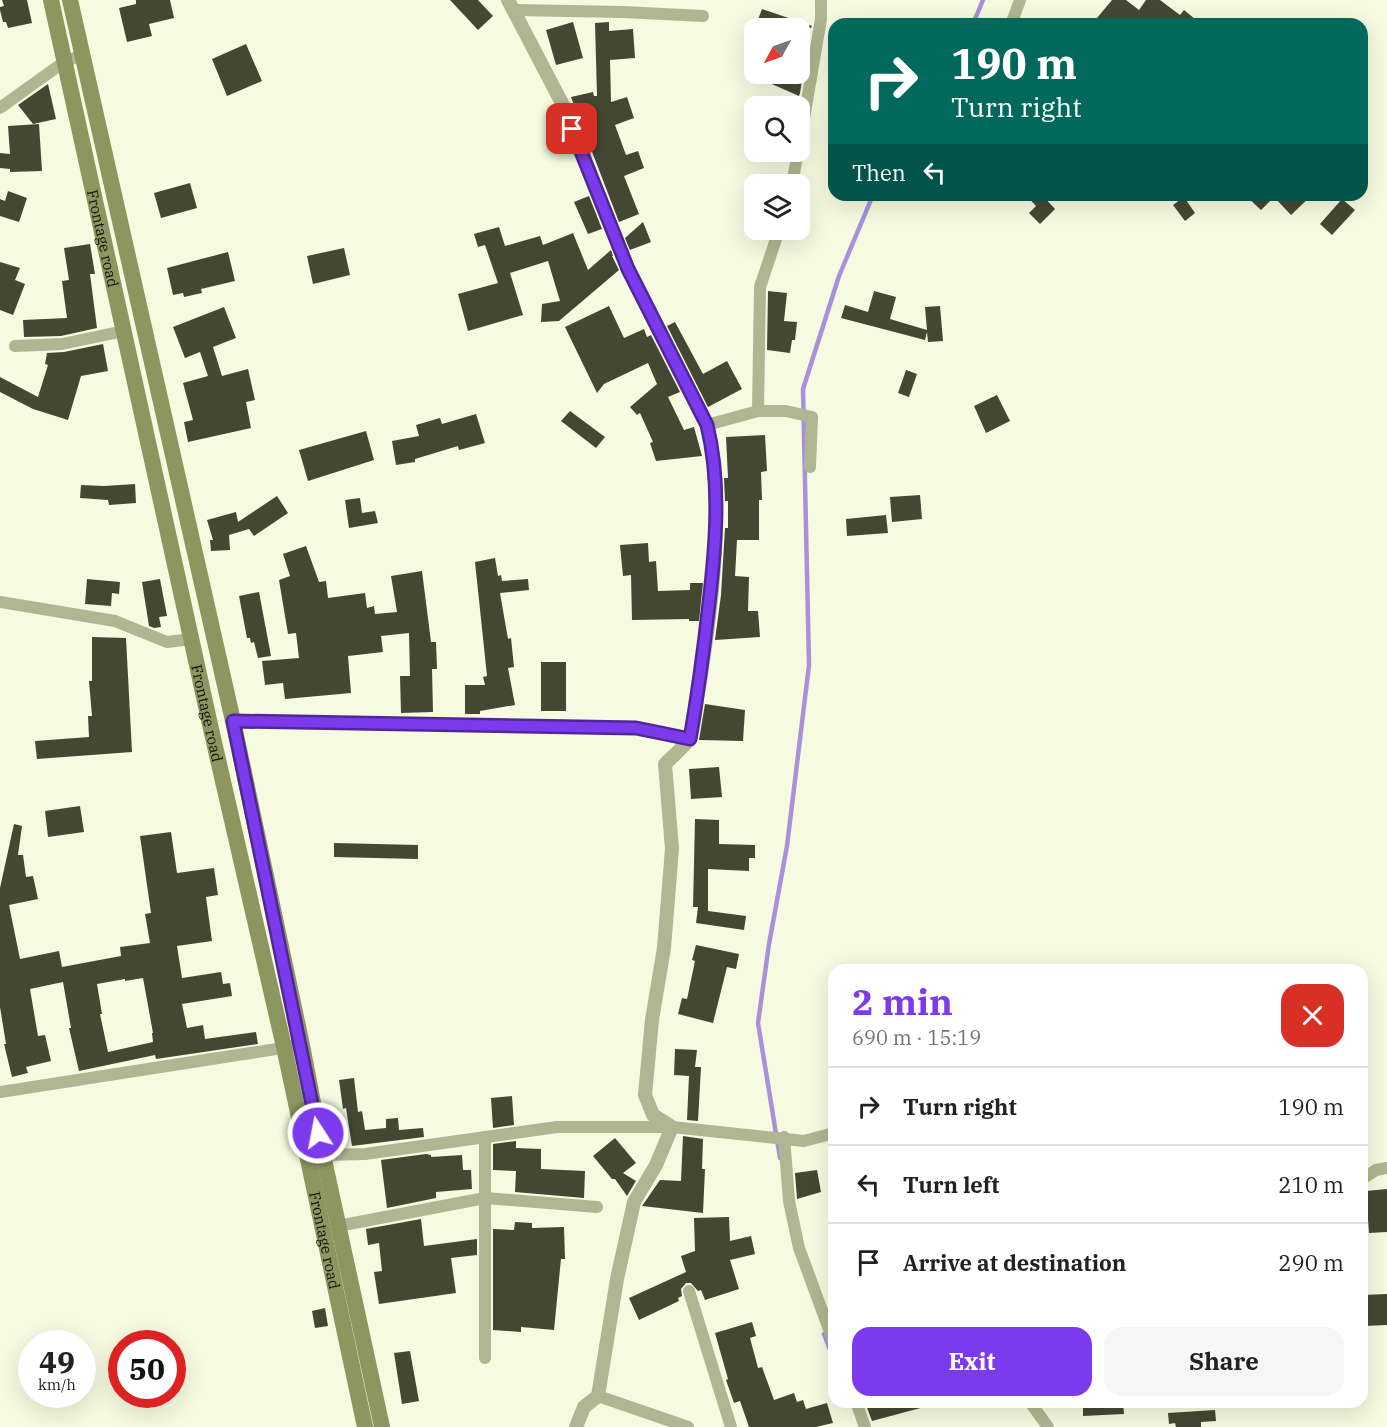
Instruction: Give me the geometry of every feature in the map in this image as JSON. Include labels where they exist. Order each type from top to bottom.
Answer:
[{"type":"main road","name":"Frontage road","points":[[51,0],[191,639],[284,1047],[365,1427]]},
{"type":"main road","points":[[70,0],[233,721],[302,1045],[322,1155],[382,1427]]},
{"type":"street","points":[[808,96],[821,19],[821,0]]},
{"type":"street","points":[[1013,18],[1020,0]]},
{"type":"street","points":[[672,1127],[653,1115],[645,1095],[652,1020],[664,948],[672,849],[665,764],[690,739],[702,669],[716,517],[712,444],[707,425],[628,269],[564,107],[511,5],[623,6],[703,16]]},
{"type":"street","points":[[0,108],[64,62],[82,55]]},
{"type":"street","points":[[759,411],[760,287],[776,240]]},
{"type":"street","points":[[15,346],[62,344],[124,331]]},
{"type":"street","points":[[707,425],[759,411],[786,411],[812,417],[810,467]]},
{"type":"street","points":[[0,602],[115,621],[167,642],[191,639]]},
{"type":"street","points":[[233,721],[636,728],[690,739]]},
{"type":"street","points":[[0,1092],[302,1045]]},
{"type":"street","points":[[322,1155],[365,1154],[557,1127],[672,1127],[784,1137],[804,1141],[828,1135]]},
{"type":"street","points":[[576,1427],[584,1407],[598,1396],[617,1279],[634,1202],[656,1165],[672,1127]]},
{"type":"street","points":[[485,1137],[485,1358]]},
{"type":"street","points":[[784,1137],[789,1201],[799,1248],[828,1327]]},
{"type":"street","points":[[1368,1175],[1376,1170],[1387,1168]]},
{"type":"street","points":[[338,1226],[485,1198],[597,1207]]},
{"type":"street","points":[[689,1291],[731,1427]]},
{"type":"street","points":[[598,1396],[688,1427]]},
{"type":"street","points":[[858,1408],[865,1427]]},
{"type":"street","points":[[1034,1408],[1048,1427]]},
{"type":"building","points":[[2,0],[27,0],[32,23],[8,28],[6,22],[3,22],[0,10],[0,7],[4,6]]},
{"type":"building","points":[[136,0],[170,0],[174,18],[149,24],[152,36],[127,42],[119,8],[136,4]]},
{"type":"building","points":[[450,0],[478,0],[493,16],[478,30]]},
{"type":"building","points":[[1112,0],[1126,0],[1139,10],[1146,0],[1160,0],[1180,15],[1184,10],[1194,18],[1097,18]]},
{"type":"building","points":[[762,9],[788,18],[759,18]]},
{"type":"building","points":[[573,22],[583,58],[556,65],[546,30]]},
{"type":"building","points":[[609,22],[609,31],[633,29],[635,58],[610,60],[611,102],[627,97],[634,118],[615,125],[626,155],[638,151],[644,168],[624,176],[639,214],[619,222],[571,97],[593,92],[594,96],[597,96],[595,23]]},
{"type":"building","points":[[246,44],[262,81],[227,96],[212,59]]},
{"type":"building","points":[[48,84],[56,119],[33,124],[18,105]]},
{"type":"building","points":[[772,84],[801,84],[799,96]]},
{"type":"building","points":[[39,124],[42,171],[10,172],[10,169],[0,168],[0,153],[10,154],[8,126]]},
{"type":"building","points":[[190,183],[197,208],[161,218],[154,193]]},
{"type":"building","points":[[8,191],[27,198],[19,222],[0,216],[0,199],[5,201]]},
{"type":"building","points":[[589,196],[602,229],[588,234],[574,202]]},
{"type":"building","points":[[1031,201],[1048,201],[1055,209],[1040,224],[1029,213],[1036,206]]},
{"type":"building","points":[[1178,201],[1187,201],[1195,213],[1185,221],[1173,205]]},
{"type":"building","points":[[1251,201],[1270,201],[1261,210]]},
{"type":"building","points":[[1278,201],[1306,201],[1291,215]]},
{"type":"building","points":[[1340,201],[1344,201],[1355,210],[1332,235],[1320,224]]},
{"type":"building","points":[[643,222],[651,242],[630,250],[625,238]]},
{"type":"building","points":[[499,227],[505,246],[540,236],[543,245],[573,233],[588,270],[611,250],[619,270],[559,321],[541,322],[542,304],[560,301],[548,261],[510,273],[523,315],[468,331],[458,294],[498,283],[485,245],[478,247],[474,234]]},
{"type":"building","points":[[90,244],[95,274],[90,274],[97,328],[61,336],[24,337],[23,320],[67,318],[62,281],[69,280],[64,248]]},
{"type":"building","points":[[344,248],[350,275],[313,284],[307,256]]},
{"type":"building","points":[[228,252],[235,281],[201,289],[202,293],[184,297],[183,293],[173,295],[167,268]]},
{"type":"building","points":[[0,262],[20,268],[15,280],[25,284],[13,315],[0,310]]},
{"type":"building","points":[[768,291],[787,293],[784,321],[797,322],[795,340],[792,340],[790,353],[767,350]]},
{"type":"building","points":[[874,291],[896,297],[890,319],[927,330],[925,307],[940,306],[943,341],[928,342],[927,332],[925,340],[841,318],[845,305],[868,312]]},
{"type":"building","points":[[609,306],[624,338],[644,329],[647,337],[651,335],[680,392],[668,397],[684,430],[694,427],[702,456],[656,461],[650,443],[653,442],[640,413],[637,415],[630,407],[657,384],[648,363],[604,384],[597,393],[565,327]]},
{"type":"building","points":[[224,307],[236,338],[213,347],[222,376],[248,369],[255,400],[246,402],[251,428],[188,442],[184,422],[193,420],[183,383],[208,376],[200,352],[185,358],[173,327]]},
{"type":"building","points":[[675,322],[703,374],[727,361],[742,389],[708,407],[667,326]]},
{"type":"building","points":[[103,344],[108,371],[81,376],[68,420],[33,409],[0,392],[0,377],[38,397],[48,365],[45,364],[47,353]]},
{"type":"building","points":[[906,370],[917,374],[909,397],[898,393]]},
{"type":"building","points":[[997,395],[1010,421],[986,433],[974,406]]},
{"type":"building","points":[[570,411],[605,437],[596,448],[561,421]]},
{"type":"building","points":[[476,414],[485,443],[459,450],[458,446],[415,459],[415,462],[396,465],[392,441],[419,436],[416,425],[440,418],[442,424]]},
{"type":"building","points":[[366,431],[374,460],[308,481],[299,450]]},
{"type":"building","points":[[765,435],[767,471],[761,472],[762,500],[759,500],[759,540],[737,540],[735,576],[749,577],[748,611],[758,611],[760,637],[715,640],[721,595],[725,528],[728,528],[728,501],[725,501],[724,478],[728,478],[726,437]]},
{"type":"building","points":[[135,484],[136,503],[109,505],[108,500],[80,498],[81,485]]},
{"type":"building","points":[[920,495],[922,519],[892,522],[890,497]]},
{"type":"building","points":[[277,496],[288,513],[254,536],[249,529],[229,535],[230,550],[211,551],[210,540],[213,540],[207,520],[236,512],[238,522]]},
{"type":"building","points":[[360,498],[362,513],[375,511],[378,523],[349,528],[345,500]]},
{"type":"building","points":[[886,515],[888,533],[847,536],[846,519]]},
{"type":"building","points":[[648,543],[649,562],[656,561],[658,591],[690,590],[690,583],[703,583],[699,621],[689,621],[689,619],[632,620],[631,575],[623,576],[620,545]]},
{"type":"building","points":[[306,546],[319,582],[326,581],[328,598],[365,593],[367,608],[374,606],[375,614],[397,612],[391,576],[422,571],[431,642],[436,642],[437,669],[432,669],[433,712],[401,713],[400,676],[410,676],[409,633],[381,636],[383,652],[348,656],[351,693],[285,699],[283,683],[265,685],[262,661],[299,658],[296,633],[288,634],[279,580],[290,576],[283,554]]},
{"type":"building","points":[[495,558],[498,576],[501,575],[502,581],[528,579],[529,590],[500,593],[508,639],[511,638],[514,667],[508,668],[515,705],[480,711],[480,714],[465,714],[465,685],[485,685],[483,677],[487,676],[475,562]]},
{"type":"building","points":[[87,579],[120,582],[119,594],[112,593],[111,606],[85,604]]},
{"type":"building","points":[[160,579],[167,616],[159,617],[161,627],[154,628],[149,626],[142,582]]},
{"type":"building","points":[[259,592],[271,656],[258,658],[254,642],[251,643],[250,638],[247,638],[239,596]]},
{"type":"building","points":[[92,637],[126,638],[132,752],[37,759],[35,741],[89,737],[88,716],[92,716],[89,681],[92,681]]},
{"type":"building","points":[[541,662],[566,662],[566,711],[541,711]]},
{"type":"building","points":[[705,704],[745,710],[743,741],[699,740]]},
{"type":"building","points":[[719,767],[722,797],[691,799],[689,769]]},
{"type":"building","points":[[80,806],[84,832],[48,837],[45,811]]},
{"type":"building","points":[[695,819],[719,820],[719,844],[755,845],[755,858],[749,858],[749,871],[708,869],[708,911],[746,916],[744,930],[696,923],[698,907],[693,907]]},
{"type":"building","points":[[14,824],[22,826],[18,855],[23,855],[26,877],[33,876],[38,899],[9,905],[20,959],[59,951],[62,967],[121,956],[120,947],[150,943],[145,914],[151,913],[140,836],[171,832],[177,873],[214,868],[218,895],[206,897],[212,941],[177,946],[182,978],[221,972],[223,984],[230,983],[232,996],[182,1004],[187,1028],[203,1025],[205,1039],[256,1032],[258,1044],[156,1059],[155,1055],[79,1071],[69,1028],[71,1028],[63,982],[30,989],[38,1036],[45,1035],[51,1061],[26,1067],[28,1073],[12,1077],[4,1044],[6,1044],[0,1007],[0,888]],"holes":[[[143,978],[153,1042],[108,1052],[100,1014],[102,1014],[97,984]]]},
{"type":"building","points":[[334,843],[418,845],[418,859],[334,857]]},
{"type":"building","points":[[696,945],[739,954],[736,969],[727,967],[713,1023],[678,1014],[682,998],[687,999]]},
{"type":"building","points":[[675,1049],[697,1050],[695,1067],[701,1067],[698,1121],[687,1120],[689,1076],[674,1075]]},
{"type":"building","points":[[354,1078],[358,1112],[362,1111],[365,1130],[386,1128],[386,1119],[398,1118],[399,1130],[423,1128],[424,1137],[352,1146],[339,1080]]},
{"type":"building","points":[[512,1096],[514,1125],[493,1128],[491,1098]]},
{"type":"building","points":[[683,1136],[703,1139],[702,1169],[705,1169],[703,1213],[642,1206],[660,1180],[681,1181]]},
{"type":"building","points":[[615,1138],[636,1163],[623,1173],[636,1181],[627,1196],[615,1179],[612,1179],[593,1156]]},
{"type":"building","points":[[516,1141],[516,1148],[541,1149],[541,1169],[585,1171],[584,1198],[515,1192],[516,1171],[493,1170],[493,1144]]},
{"type":"building","points":[[426,1154],[431,1157],[462,1155],[463,1170],[471,1170],[472,1189],[436,1192],[436,1198],[387,1208],[381,1160]]},
{"type":"building","points":[[817,1170],[821,1192],[797,1199],[795,1173]]},
{"type":"building","points":[[1387,1189],[1387,1232],[1369,1233],[1368,1191]]},
{"type":"building","points":[[729,1217],[730,1241],[751,1236],[755,1254],[730,1260],[739,1289],[705,1300],[701,1290],[698,1291],[691,1283],[686,1283],[681,1289],[682,1296],[678,1298],[679,1301],[639,1320],[629,1298],[686,1272],[681,1256],[695,1251],[694,1218]]},
{"type":"building","points":[[421,1219],[424,1246],[477,1239],[477,1255],[451,1258],[456,1293],[379,1304],[374,1272],[382,1271],[379,1243],[368,1245],[366,1229]]},
{"type":"building","points":[[515,1222],[532,1223],[532,1228],[564,1227],[565,1259],[561,1259],[554,1330],[521,1327],[521,1332],[493,1330],[493,1229],[514,1230]]},
{"type":"building","points":[[1387,1294],[1387,1325],[1368,1326],[1368,1295]]},
{"type":"building","points":[[325,1308],[328,1326],[315,1328],[312,1311]]},
{"type":"building","points":[[752,1322],[756,1336],[750,1338],[758,1368],[762,1367],[774,1400],[794,1393],[797,1402],[803,1400],[806,1409],[827,1403],[833,1423],[816,1427],[749,1427],[740,1401],[734,1403],[715,1333]]},
{"type":"building","points":[[410,1351],[419,1401],[402,1404],[394,1353]]},
{"type":"building","points":[[867,1408],[921,1408],[872,1421]]},
{"type":"building","points":[[1083,1408],[1124,1408],[1124,1414],[1083,1416]]},
{"type":"building","points":[[1215,1410],[1216,1421],[1201,1422],[1201,1427],[1176,1427],[1175,1423],[1169,1424],[1168,1413]]},
{"type":"waterway","points":[[976,18],[983,0]]},
{"type":"waterway","points":[[780,1158],[758,1023],[769,944],[787,846],[809,665],[803,389],[839,276],[870,201]]},
{"type":"waterway","points":[[824,1334],[828,1344]]},
{"type":"route","points":[[318,1133],[302,1045],[233,721],[636,728],[690,739],[702,669],[712,579],[716,517],[712,444],[707,425],[628,269],[572,129]]}]
